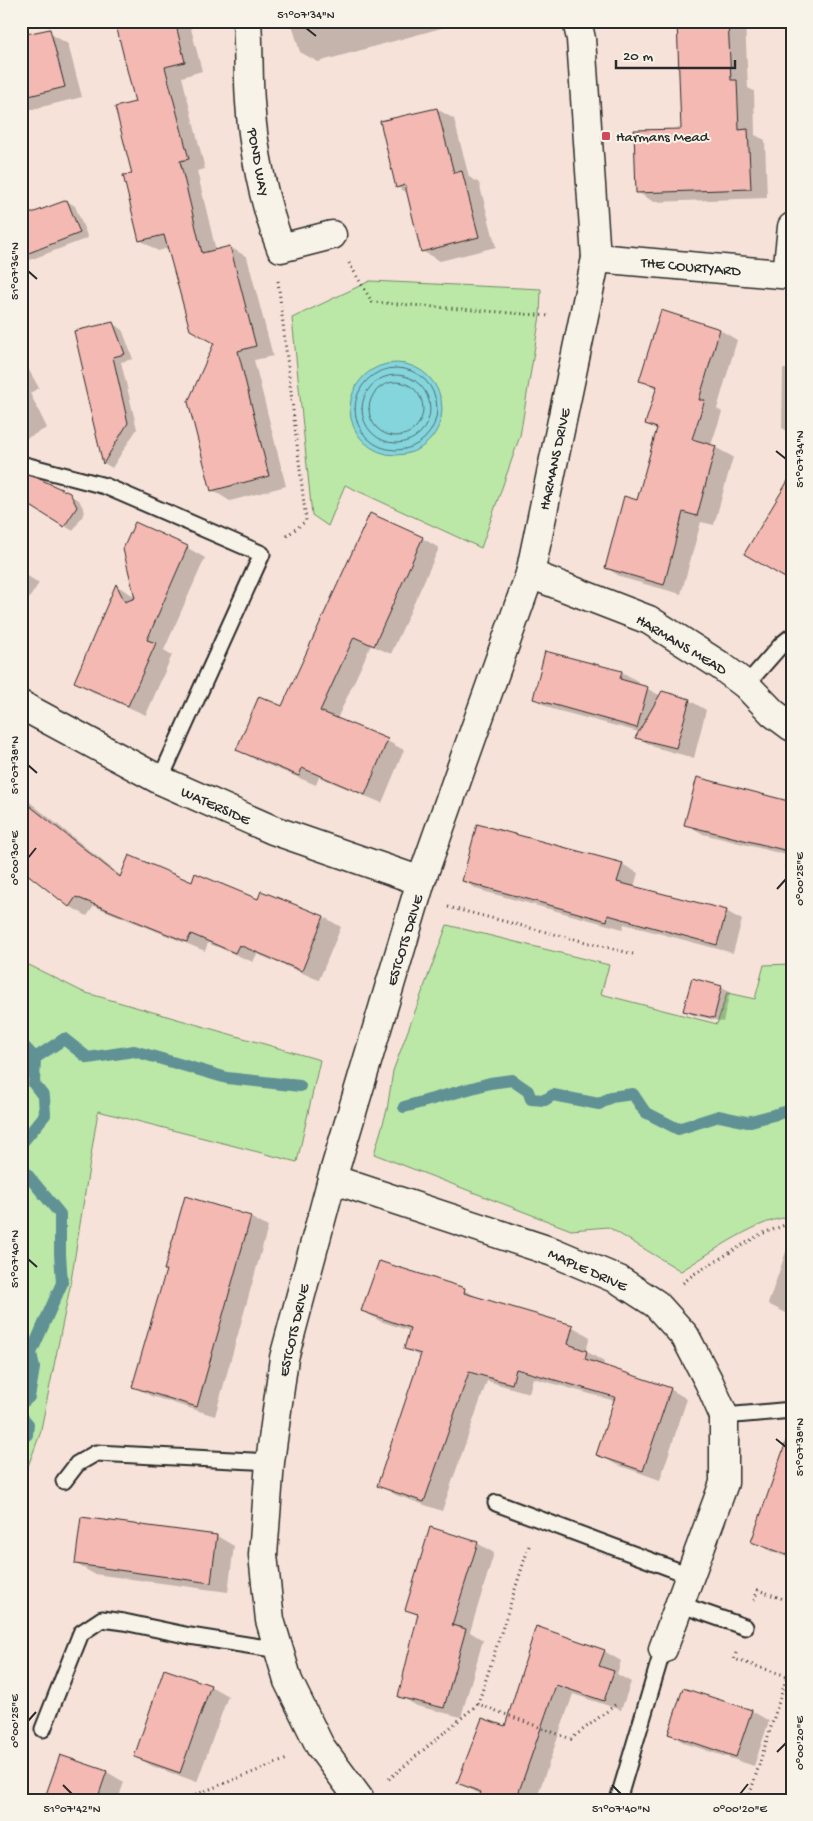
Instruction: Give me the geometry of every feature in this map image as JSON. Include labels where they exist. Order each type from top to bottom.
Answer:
[{"type":"street","name":"POND WAY","points":[[247,21],[250,104],[261,180],[273,228],[281,248]]},
{"type":"street","name":"HARMANS DRIVE","points":[[418,890],[530,574],[596,258],[581,39],[577,21]]},
{"type":"street","name":"THE COURTYARD","points":[[596,258],[789,274],[792,227]]},
{"type":"street","points":[[281,248],[332,235]]},
{"type":"street","name":"HARMANS MEAD","points":[[530,574],[649,620],[746,684],[773,713],[792,727]]},
{"type":"street","name":"WATERSIDE","points":[[21,705],[160,780],[273,830],[418,890]]},
{"type":"street","name":"ESTCOTS DRIVE","points":[[360,1800],[320,1746],[288,1681],[270,1620],[263,1555],[270,1462],[284,1358],[332,1179],[418,890]]},
{"type":"street","name":"MAPLE DRIVE","points":[[332,1179],[553,1252],[619,1280],[656,1304],[685,1336],[724,1416],[724,1483],[663,1649]]},
{"type":"lane","points":[[21,464],[106,486],[262,554],[160,780]]},
{"type":"lane","points":[[746,684],[782,644],[792,636]]},
{"type":"lane","points":[[724,1416],[792,1410]]},
{"type":"lane","points":[[64,1481],[76,1464],[96,1453],[270,1462]]},
{"type":"lane","points":[[496,1503],[689,1575]]},
{"type":"lane","points":[[679,1604],[745,1627]]},
{"type":"lane","points":[[43,1729],[81,1633],[102,1619],[190,1636],[279,1650]]},
{"type":"lane","points":[[618,1800],[663,1649]]},
{"type":"path","points":[[332,235],[372,302],[583,319]]},
{"type":"path","points":[[262,554],[306,521],[278,287],[281,248]]},
{"type":"path","points":[[418,890],[633,954]]},
{"type":"path","points":[[656,1304],[694,1274],[761,1234],[785,1225],[792,1226]]},
{"type":"path","points":[[387,1781],[478,1704],[538,1519]]},
{"type":"path","points":[[745,1627],[734,1659],[787,1676],[748,1800]]},
{"type":"path","points":[[478,1704],[571,1739],[617,1704]]},
{"type":"path","points":[[182,1800],[320,1746]]},
{"type":"green space","points":[[370,281],[541,289],[540,316],[520,436],[481,548],[345,485],[328,526],[312,515],[292,318]]},
{"type":"green space","points":[[447,925],[609,965],[601,994],[717,1024],[727,993],[755,999],[764,965],[792,964],[792,1218],[766,1222],[751,1229],[681,1271],[608,1227],[571,1230],[374,1154],[387,1110],[393,1071]]},
{"type":"green space","points":[[21,961],[83,992],[320,1060],[297,1162],[98,1111],[70,1287],[40,1434],[21,1485]]},
{"type":"water","points":[[396,363],[414,367],[428,377],[438,391],[442,409],[438,427],[428,441],[414,451],[396,455],[378,451],[364,441],[354,427],[350,409],[354,391],[364,377],[378,367]]},
{"type":"building","points":[[115,21],[175,21],[185,62],[165,67],[189,159],[180,161],[202,253],[230,246],[256,346],[238,351],[269,476],[211,491],[188,402],[214,343],[190,330],[164,235],[139,241],[123,175],[132,174],[115,107],[135,102]]},
{"type":"building","points":[[677,21],[728,21],[731,80],[737,80],[739,130],[748,129],[751,189],[636,193],[634,130],[681,129]]},
{"type":"building","points":[[50,29],[65,87],[21,98],[21,35]]},
{"type":"building","points":[[437,108],[454,173],[462,171],[479,237],[421,252],[405,185],[396,188],[380,121]]},
{"type":"building","points":[[67,200],[80,233],[21,256],[21,217]]},
{"type":"building","points":[[661,310],[720,329],[699,400],[705,400],[692,439],[716,446],[697,516],[683,512],[664,585],[605,568],[624,496],[637,500],[657,428],[645,424],[657,386],[639,381]]},
{"type":"building","points":[[113,322],[125,354],[113,357],[128,423],[103,464],[81,371],[83,370],[74,331]]},
{"type":"building","points":[[21,474],[35,477],[70,493],[77,507],[64,527],[21,500]]},
{"type":"building","points":[[792,474],[792,582],[744,554]]},
{"type":"building","points":[[370,513],[423,537],[374,646],[354,637],[320,711],[388,739],[365,795],[302,768],[299,776],[236,750],[259,696],[282,706]]},
{"type":"building","points":[[135,522],[188,546],[147,640],[156,643],[128,706],[74,682],[116,584],[125,602],[135,598],[123,549]]},
{"type":"building","points":[[545,651],[622,671],[620,679],[648,687],[637,728],[533,699]]},
{"type":"building","points":[[662,691],[690,699],[676,748],[635,738]]},
{"type":"building","points":[[697,777],[792,802],[792,852],[684,825]]},
{"type":"building","points":[[21,799],[120,877],[129,855],[192,882],[195,873],[258,899],[261,891],[324,916],[302,971],[239,945],[235,953],[191,934],[187,942],[76,897],[69,907],[21,869]]},
{"type":"building","points":[[477,824],[623,863],[617,882],[727,910],[717,945],[608,915],[607,921],[462,881]]},
{"type":"building","points":[[692,978],[722,986],[714,1018],[683,1011]]},
{"type":"building","points":[[185,1196],[251,1216],[197,1407],[132,1387]]},
{"type":"building","points":[[379,1261],[465,1288],[464,1293],[573,1325],[568,1344],[587,1351],[585,1359],[671,1388],[643,1471],[596,1455],[615,1397],[516,1369],[512,1384],[469,1372],[424,1502],[377,1486],[421,1354],[404,1349],[410,1328],[361,1311]]},
{"type":"building","points":[[787,1439],[792,1439],[792,1557],[751,1542]]},
{"type":"building","points":[[81,1517],[217,1535],[211,1583],[75,1564]]},
{"type":"building","points":[[430,1527],[478,1542],[452,1625],[466,1629],[444,1708],[398,1697],[418,1614],[405,1610]]},
{"type":"building","points":[[536,1626],[605,1650],[599,1666],[614,1671],[604,1701],[556,1685],[516,1800],[479,1800],[481,1792],[457,1783],[482,1718],[505,1726]]},
{"type":"building","points":[[164,1669],[211,1685],[180,1773],[134,1757]]},
{"type":"building","points":[[683,1688],[752,1710],[736,1757],[668,1734]]},
{"type":"building","points":[[60,1755],[107,1771],[97,1800],[44,1800]]},
{"type":"waterway","points":[[35,1058],[64,1039],[88,1058],[134,1051],[227,1078],[300,1086]]},
{"type":"waterway","points":[[21,1043],[35,1058],[34,1084],[44,1097],[45,1115],[21,1144]]},
{"type":"waterway","points":[[404,1107],[490,1083],[512,1080],[528,1091],[531,1099],[545,1100],[553,1095],[599,1104],[611,1097],[633,1094],[645,1112],[678,1129],[719,1116],[747,1122],[792,1110]]},
{"type":"waterway","points":[[21,1167],[60,1214],[62,1283],[31,1353],[34,1368],[29,1397],[21,1404]]},
{"type":"waterway","points":[[21,1416],[28,1424],[27,1435],[21,1438]]},
{"type":"place","name":"Harmans Mead","points":[[606,136]]}]
